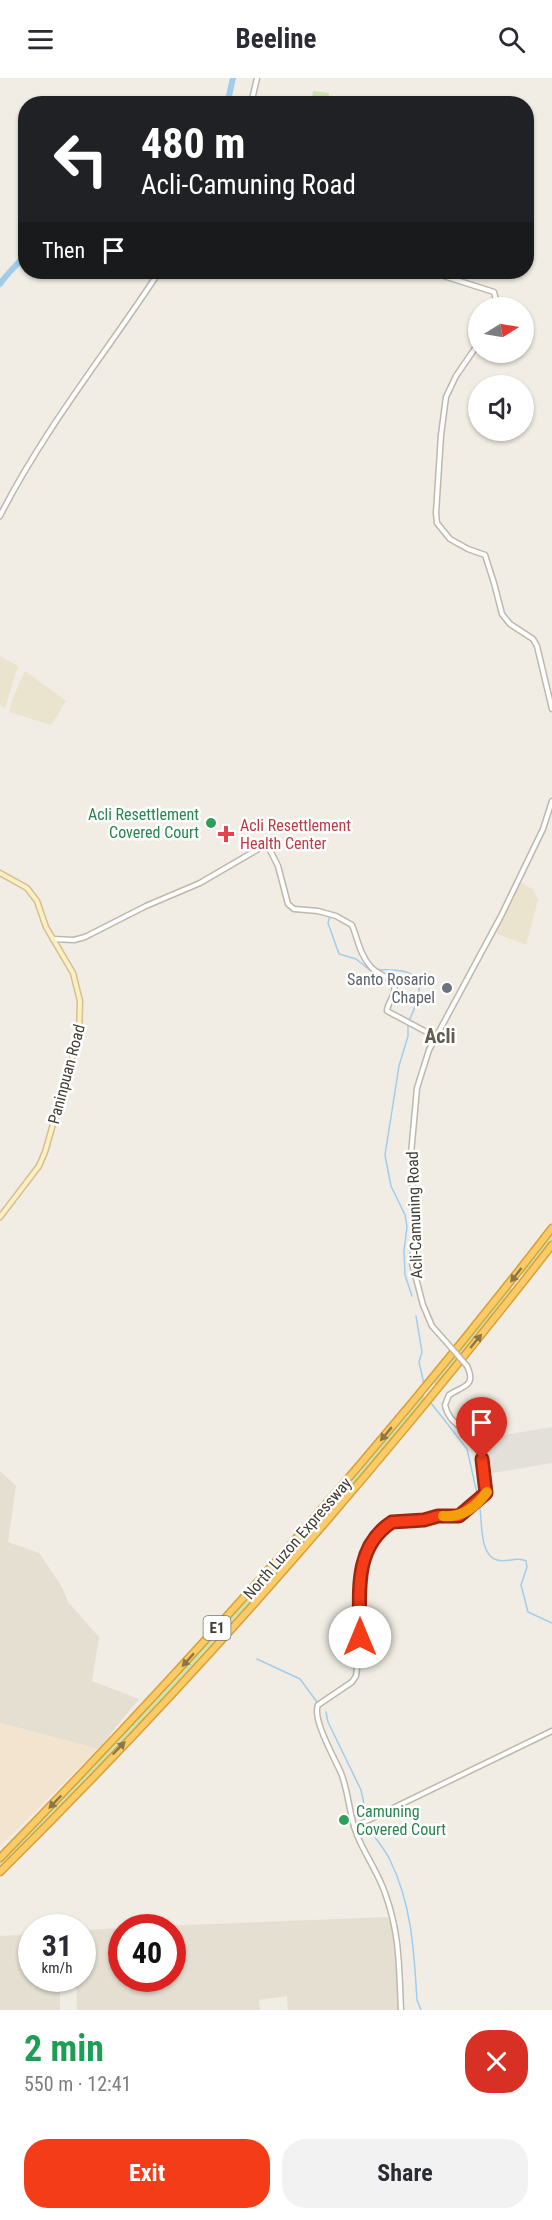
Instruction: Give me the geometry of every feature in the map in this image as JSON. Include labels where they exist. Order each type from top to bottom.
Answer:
[{"type":"highway","name":"North Luzon Expressway","points":[[0,1858],[154,1698],[337,1492],[552,1228]]},
{"type":"highway","name":"North Luzon Expressway","points":[[0,1872],[161,1705],[361,1480],[552,1245]]},
{"type":"main road","name":"Paninpuan Road","points":[[0,873],[29,890],[37,901],[46,927],[69,966],[78,990],[81,1008],[79,1034],[39,1166],[0,1217]]},
{"type":"street","points":[[253,96],[257,78]]},
{"type":"street","points":[[0,516],[19,480],[67,402],[154,279]]},
{"type":"street","points":[[453,279],[494,292],[495,297]]},
{"type":"street","points":[[468,358],[446,397],[437,523],[444,533],[456,543],[485,555],[502,614],[510,624],[533,639],[537,646],[552,709]]},
{"type":"street","name":"Acli-Camuning Road","points":[[354,1827],[342,1777],[318,1722],[316,1708],[352,1682],[356,1676],[360,1645],[361,1564],[378,1534],[392,1522],[461,1515],[486,1493],[484,1469],[479,1451],[466,1433],[450,1419],[445,1405],[449,1395],[470,1382],[471,1376],[467,1366],[432,1326],[423,1305],[412,1263],[415,1228],[411,1154],[421,1072],[436,1038],[533,851],[552,801]]},
{"type":"street","points":[[53,939],[74,940],[85,937],[146,906],[200,883],[267,844],[278,866],[288,904],[294,909],[318,910],[352,925],[356,941],[367,962],[394,985],[394,994],[387,1011],[436,1038]]},
{"type":"street","points":[[402,2010],[400,1950],[397,1932],[384,1890],[354,1827],[552,1731]]},
{"type":"shaded area","points":[[0,656],[18,666],[5,708],[0,705]]},
{"type":"shaded area","points":[[25,671],[66,701],[51,725],[9,712]]},
{"type":"shaded area","points":[[519,882],[533,889],[538,900],[526,945],[495,933]]},
{"type":"shaded area","points":[[552,1427],[552,1463],[487,1474],[484,1459],[475,1440]]},
{"type":"shaded area","points":[[0,1471],[16,1486],[8,1542],[39,1553],[62,1587],[68,1602],[99,1637],[92,1681],[139,1699],[98,1749],[0,1723]]},
{"type":"shaded area","points":[[0,1723],[98,1749],[0,1846]]},
{"type":"shaded area","points":[[388,1917],[396,1942],[399,2010],[288,2010],[287,1996],[259,2000],[260,2010],[77,2010],[76,1992],[96,1992],[96,1929],[108,1929],[108,1992],[186,1992],[186,1925]]},
{"type":"shaded area","points":[[18,1935],[18,1992],[60,1992],[60,2010],[0,2010],[0,1936]]},
{"type":"green space","points":[[313,91],[329,93],[329,96],[312,96]]},
{"type":"green space","points":[[552,1231],[552,1242],[527,1273],[522,1274],[522,1269]]},
{"type":"green space","points":[[508,1289],[512,1289],[511,1293],[436,1387],[433,1381]]},
{"type":"green space","points":[[423,1393],[425,1399],[270,1580],[110,1755],[0,1870],[0,1861],[164,1691],[321,1514]]},
{"type":"waterway","points":[[229,96],[233,78]]},
{"type":"waterway","points":[[0,284],[18,263]]},
{"type":"waterway","points":[[330,916],[328,923],[339,954],[356,959],[371,971]]},
{"type":"waterway","points":[[379,970],[406,972],[418,981],[418,997],[409,1021]]},
{"type":"waterway","points":[[408,1026],[408,1036],[399,1066],[385,1155],[391,1186],[405,1215],[407,1227],[404,1250],[405,1275],[412,1296]]},
{"type":"waterway","points":[[416,1316],[422,1352],[419,1362],[424,1384]]},
{"type":"waterway","points":[[431,1403],[467,1449],[478,1498]]},
{"type":"waterway","points":[[479,1503],[482,1535],[487,1551],[497,1560],[526,1561],[527,1567],[521,1585],[528,1612],[552,1623]]},
{"type":"waterway","points":[[257,1659],[300,1679],[317,1702]]},
{"type":"waterway","points":[[326,1712],[328,1722],[361,1790],[367,1818]]},
{"type":"waterway","points":[[368,1824],[390,1860],[403,1894],[411,1928],[417,2000],[421,2010]]},
{"type":"slow traffic","points":[[443,1516],[461,1515],[480,1501],[487,1492]]},
{"type":"place","name":"Acli Resettlement Covered Court","points":[[211,823]]},
{"type":"place","name":"Acli Resettlement Health Center","points":[[226,834]]},
{"type":"place","name":"Santo Rosario Chapel","points":[[447,988]]},
{"type":"place","name":"Camuning Covered Court","points":[[344,1820]]},
{"type":"district","name":"Acli","points":[[440,1036]]},
{"type":"route","points":[[360,1637],[361,1564],[372,1542],[381,1530],[392,1522],[419,1521],[434,1516],[453,1517],[461,1515],[480,1501],[487,1489],[482,1459]]}]
